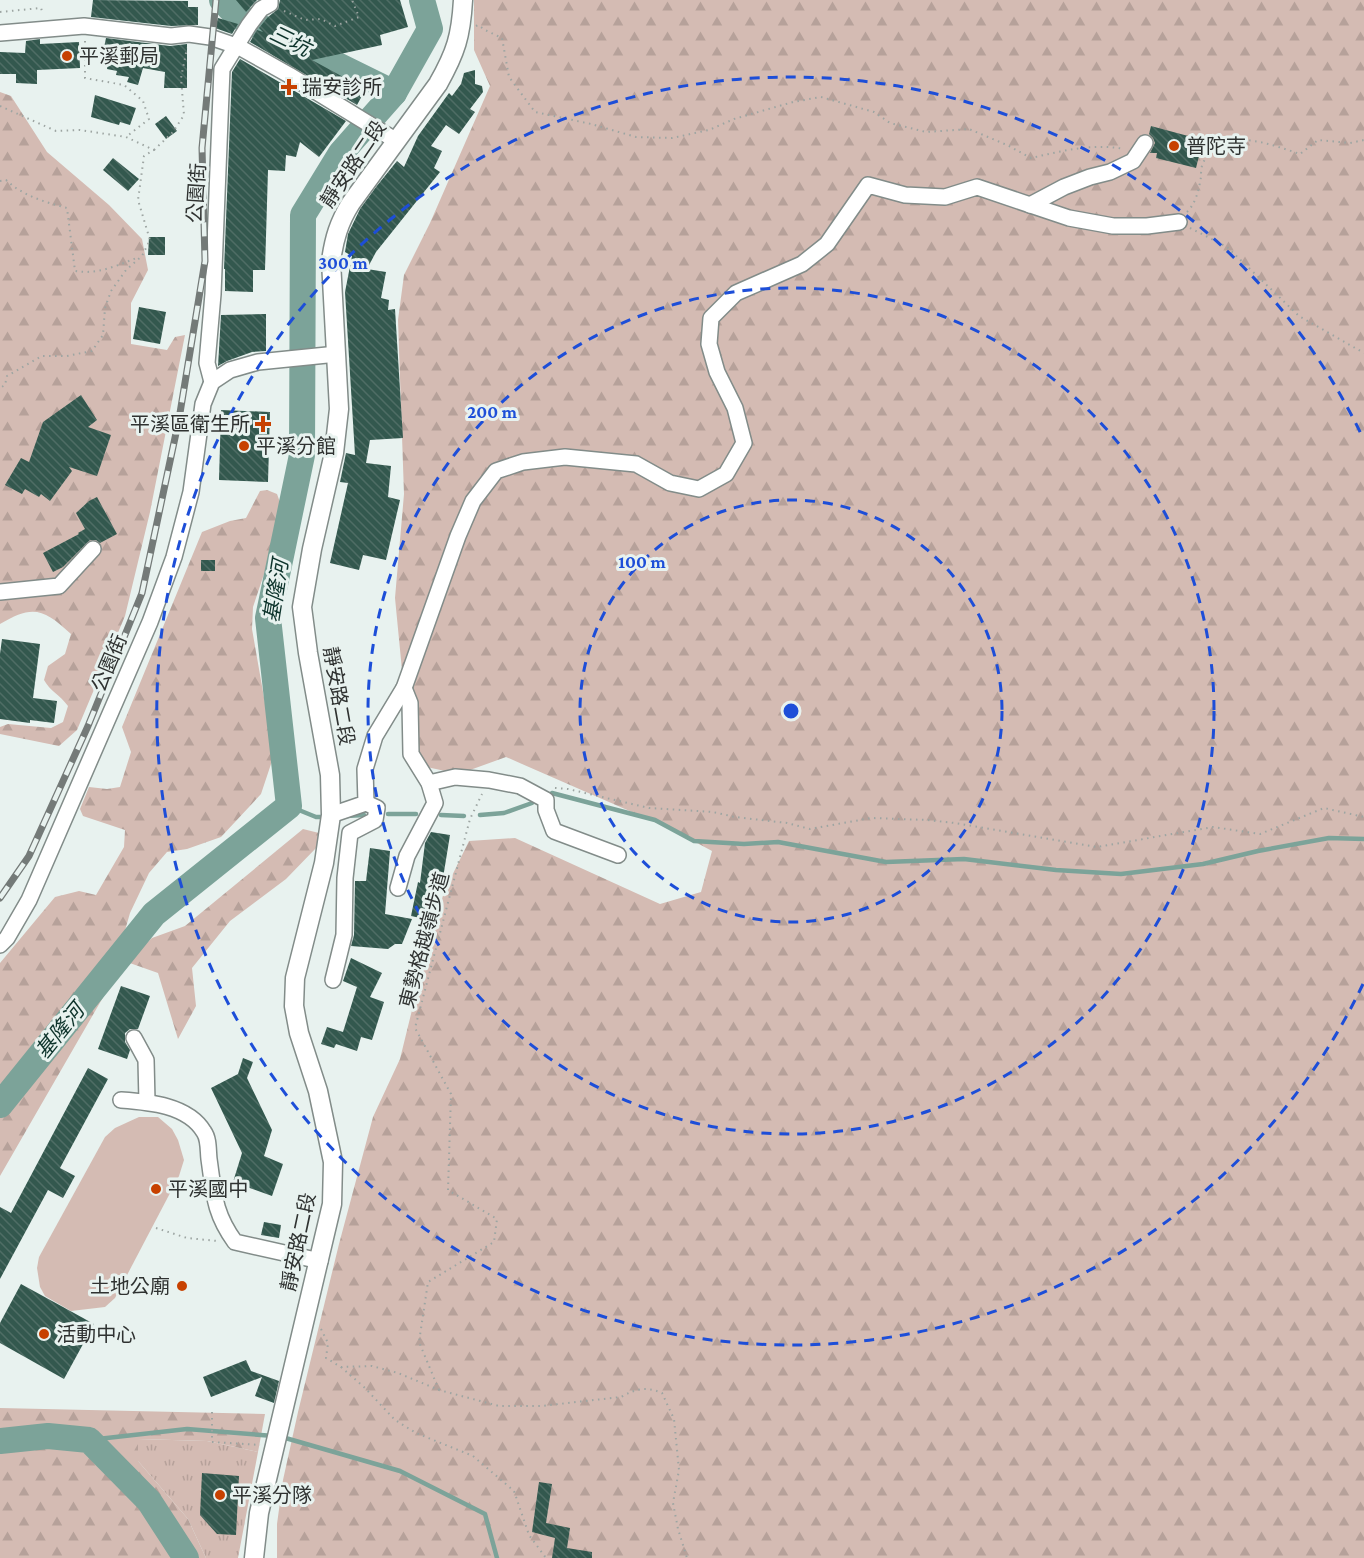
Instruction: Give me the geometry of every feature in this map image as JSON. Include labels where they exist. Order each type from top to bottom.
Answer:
[{"type":"main road","name":"靜安路二段","points":[[254,1558],[259,1513],[332,1204],[333,1162],[318,1091],[300,1034],[294,1006],[295,978],[324,863],[330,821],[330,775],[302,608],[312,549],[334,453],[339,409],[331,261],[334,238],[341,218],[351,203],[438,84],[457,47],[462,27],[463,0]]},
{"type":"street","name":"公園街","points":[[0,945],[7,938],[29,900],[150,622],[174,557],[191,492],[203,404],[212,382],[207,363],[220,159],[222,69],[249,25],[267,5]]},
{"type":"street","points":[[0,33],[84,26],[171,36],[189,34],[210,37],[236,47],[289,75],[395,140]]},
{"type":"street","points":[[1030,205],[1064,187],[1110,172],[1132,161],[1145,143]]},
{"type":"street","points":[[366,803],[365,769],[375,736],[404,688],[458,536],[473,501],[496,471],[523,462],[565,457],[636,464],[670,483],[699,489],[726,474],[744,442],[735,408],[717,372],[709,344],[711,318],[736,293],[802,264],[827,244],[868,184],[905,195],[945,197],[977,187],[1069,218],[1113,226],[1147,226],[1179,222]]},
{"type":"street","points":[[212,382],[230,370],[258,362],[337,354]]},
{"type":"street","points":[[0,592],[59,586],[93,549]]},
{"type":"street","points":[[398,888],[407,856],[435,803],[429,783],[411,754],[410,703],[404,688]]},
{"type":"street","points":[[429,783],[455,777],[519,786],[546,800],[546,810],[554,831],[618,855]]},
{"type":"street","points":[[330,821],[366,803]]},
{"type":"street","points":[[333,980],[344,935],[345,878],[350,833],[375,820],[377,808],[366,803]]},
{"type":"street","points":[[134,1038],[146,1060],[147,1102]]},
{"type":"street","points":[[121,1100],[147,1102],[179,1111],[194,1120],[206,1134],[218,1214],[235,1242],[320,1261]]},
{"type":"path","points":[[267,5],[305,20],[321,19],[335,26],[359,17],[352,0]]},
{"type":"path","points":[[0,12],[41,8],[48,29]]},
{"type":"path","points":[[462,27],[472,28],[478,25],[502,38],[509,77],[534,112],[591,124],[636,137],[672,138],[709,130],[734,119],[793,102],[821,97],[874,112],[890,123],[926,132],[969,129],[1007,145],[1030,158],[1103,145],[1125,149],[1132,161]]},
{"type":"path","points":[[84,26],[86,78],[124,85],[143,101],[149,119],[126,137]]},
{"type":"path","points":[[0,388],[5,385],[7,376],[42,356],[67,356],[92,351],[103,335],[105,308],[111,291],[126,270],[142,256],[150,240],[138,200],[144,156],[173,132],[184,115],[181,78],[189,34]]},
{"type":"path","points":[[0,106],[56,131],[80,130],[126,137],[154,150]]},
{"type":"path","points":[[1364,140],[1350,144],[1318,140],[1299,154],[1246,139],[1217,145],[1202,164],[1199,187],[1192,207],[1179,222],[1227,247],[1299,316],[1364,353]]},
{"type":"path","points":[[0,181],[6,180],[26,194],[67,208],[75,271],[87,273],[113,268],[142,256]]},
{"type":"path","name":"東勢格越嶺步道","points":[[439,1390],[419,1342],[428,1282],[494,1242],[497,1219],[448,1190],[451,1094],[415,1028],[470,819],[489,780]]},
{"type":"path","points":[[549,788],[568,789],[649,808],[713,812],[787,823],[810,829],[871,818],[927,820],[1097,847],[1213,827],[1260,834],[1324,808],[1364,817]]},
{"type":"path","points":[[156,1228],[187,1238],[235,1242]]},
{"type":"path","points":[[321,1329],[328,1343],[326,1358],[341,1367],[365,1388],[395,1420],[416,1433],[473,1456],[514,1491],[529,1536],[546,1558]]},
{"type":"path","points":[[341,1367],[372,1366],[398,1373],[439,1390],[499,1406],[541,1406],[621,1397],[633,1391],[650,1388],[662,1393],[674,1419],[679,1470],[673,1503],[687,1558]]},
{"type":"path","points":[[212,1412],[212,1442],[276,1439]]},
{"type":"green space","points":[[474,0],[1364,0],[1364,1558],[277,1558],[277,1524],[283,1480],[339,1244],[373,1117],[400,1059],[425,957],[444,892],[469,841],[515,838],[660,904],[701,892],[712,851],[673,830],[506,757],[459,774],[422,766],[408,732],[395,598],[404,494],[398,320],[404,275],[430,223],[490,86],[474,50]]},
{"type":"green space","points":[[0,92],[11,96],[47,152],[109,205],[142,239],[148,270],[131,303],[131,344],[167,350],[175,337],[185,335],[150,512],[125,616],[77,730],[59,746],[0,734],[0,727],[8,724],[51,728],[63,722],[68,706],[44,680],[48,666],[65,654],[71,634],[53,619],[38,612],[21,614],[0,624]]},
{"type":"green space","points":[[267,490],[277,494],[281,505],[274,544],[253,607],[252,629],[269,726],[272,761],[261,794],[221,837],[187,849],[167,852],[149,873],[130,913],[122,941],[141,948],[152,938],[185,926],[303,829],[319,833],[318,846],[286,879],[230,921],[192,968],[196,1006],[178,1039],[158,973],[124,961],[0,1176],[0,963],[55,897],[79,891],[96,895],[124,847],[125,830],[83,816],[80,809],[89,787],[107,789],[120,787],[131,752],[122,727],[202,532],[230,521],[246,518],[260,491]]},
{"type":"green space","points":[[139,1117],[158,1117],[172,1129],[184,1160],[179,1176],[115,1298],[105,1307],[71,1311],[45,1296],[40,1287],[37,1268],[39,1257],[105,1137],[115,1128]]},
{"type":"green space","points":[[0,1408],[265,1414],[258,1452],[207,1441],[138,1439],[138,1461],[188,1519],[206,1558],[0,1558]]},
{"type":"green space","points":[[138,1439],[207,1441],[258,1452],[238,1558],[206,1558],[188,1519],[138,1461]]},
{"type":"building","points":[[93,0],[188,1],[188,7],[198,7],[198,25],[171,26],[91,17]]},
{"type":"building","points":[[236,0],[257,0],[246,12]]},
{"type":"building","points":[[280,0],[400,0],[408,27],[380,35],[382,45],[312,60],[356,84],[353,89],[363,94],[357,105],[250,42],[257,30],[263,32],[259,28],[278,9]]},
{"type":"building","points":[[218,18],[238,24],[232,34],[215,28]]},
{"type":"building","points":[[106,38],[170,46],[187,44],[187,88],[164,88],[165,72],[143,68],[138,85],[127,82],[129,77],[116,75],[117,71],[107,69],[108,63],[101,62]]},
{"type":"building","points":[[40,39],[40,44],[79,42],[80,68],[37,70],[37,84],[16,83],[16,74],[0,74],[0,52],[25,53],[26,41]]},
{"type":"building","points":[[240,59],[346,121],[319,157],[300,142],[296,157],[286,155],[285,171],[268,170],[265,270],[253,270],[253,292],[225,291],[232,72]]},
{"type":"building","points":[[475,70],[475,84],[482,86],[483,92],[470,109],[475,112],[459,134],[446,125],[431,146],[442,151],[434,168],[440,172],[376,252],[367,269],[386,272],[381,298],[389,300],[388,310],[395,309],[403,438],[370,440],[366,463],[391,466],[388,497],[400,500],[386,560],[363,555],[359,570],[330,563],[348,483],[340,482],[346,453],[355,455],[345,292],[352,256],[345,252],[348,234],[360,209],[397,161],[404,167],[418,136],[449,93],[452,96],[461,84],[464,73]]},
{"type":"building","points":[[95,95],[136,108],[130,125],[120,122],[119,125],[91,117]]},
{"type":"building","points":[[166,116],[177,131],[166,139],[155,124]]},
{"type":"building","name":"普陀寺","points":[[1151,126],[1203,140],[1196,168],[1156,158],[1157,153],[1150,153],[1155,143],[1149,134]]},
{"type":"building","points":[[113,158],[139,179],[128,191],[103,170]]},
{"type":"building","points":[[149,237],[165,237],[165,255],[148,255]]},
{"type":"building","points":[[139,307],[166,312],[160,344],[133,339]]},
{"type":"building","points":[[266,314],[266,351],[252,352],[218,366],[221,315]]},
{"type":"building","points":[[81,395],[97,420],[88,427],[111,435],[97,476],[69,467],[72,471],[50,501],[41,494],[39,497],[25,489],[22,494],[5,485],[21,458],[29,462],[43,422]]},
{"type":"building","name":"平溪分館","points":[[221,410],[270,412],[268,482],[219,480]]},
{"type":"building","points":[[97,497],[117,534],[100,543],[90,540],[63,567],[53,572],[43,553],[85,529],[76,513]]},
{"type":"building","points":[[201,560],[215,560],[215,571],[201,571]]},
{"type":"building","points":[[2,639],[40,644],[33,698],[57,701],[54,723],[0,719]]},
{"type":"building","points":[[431,832],[450,835],[443,878],[439,878],[430,920],[411,916],[418,882],[420,883],[425,843]]},
{"type":"building","points":[[370,848],[390,851],[385,914],[412,919],[402,944],[395,944],[388,949],[351,946],[354,935],[355,881],[366,881]]},
{"type":"building","points":[[351,958],[382,973],[370,997],[384,1002],[372,1040],[361,1037],[357,1051],[336,1044],[334,1048],[321,1044],[327,1027],[343,1032],[357,987],[343,981]]},
{"type":"building","points":[[121,986],[150,996],[138,1029],[130,1029],[125,1033],[125,1042],[130,1050],[127,1059],[98,1049]]},
{"type":"building","points":[[243,1058],[253,1062],[247,1078],[272,1130],[264,1156],[283,1164],[272,1196],[233,1182],[242,1153],[211,1088],[238,1074]]},
{"type":"building","points":[[88,1068],[108,1079],[60,1168],[75,1176],[63,1198],[48,1190],[0,1279],[0,1207],[11,1213]]},
{"type":"building","points":[[264,1222],[281,1225],[279,1238],[261,1235]]},
{"type":"building","name":"活動中心","points":[[21,1284],[94,1324],[64,1379],[0,1343],[0,1323]]},
{"type":"building","points":[[246,1360],[251,1371],[279,1381],[274,1403],[255,1396],[262,1377],[211,1397],[203,1377]]},
{"type":"building","name":"平溪分隊","points":[[202,1473],[239,1476],[236,1535],[217,1534],[200,1515]]},
{"type":"building","points":[[539,1482],[552,1484],[546,1523],[570,1528],[567,1548],[592,1552],[592,1558],[552,1558],[555,1538],[532,1532]]},
{"type":"waterway","name":"三坑","points":[[222,0],[236,15],[394,93]]},
{"type":"waterway","name":"基隆河","points":[[0,1105],[154,914],[289,806],[268,618],[302,455],[303,215],[341,153],[394,93],[430,29],[422,0]]},
{"type":"waterway","points":[[552,793],[655,820],[694,841],[744,844],[778,842],[886,862],[964,859],[1056,870],[1121,874],[1203,864],[1329,838],[1364,839]]},
{"type":"waterway","points":[[480,815],[504,813],[532,803]]},
{"type":"waterway","points":[[289,806],[316,817],[325,817]]},
{"type":"waterway","points":[[388,814],[416,814]]},
{"type":"waterway","points":[[346,816],[364,815]]},
{"type":"waterway","points":[[441,815],[464,816]]},
{"type":"waterway","points":[[89,1440],[187,1429],[274,1436]]},
{"type":"waterway","name":"基隆河","points":[[0,1441],[48,1436],[89,1440],[149,1501],[186,1558]]},
{"type":"waterway","points":[[282,1437],[400,1471],[485,1514],[497,1558]]},
{"type":"railway","points":[[0,898],[29,856],[88,726],[142,593],[179,419],[205,261],[202,148],[216,0]]},
{"type":"place","name":"平溪郵局","points":[[67,56]]},
{"type":"place","name":"瑞安診所","points":[[289,87]]},
{"type":"place","name":"普陀寺","points":[[1174,146]]},
{"type":"place","name":"平溪區衛生所","points":[[263,424]]},
{"type":"place","name":"平溪分館","points":[[244,446]]},
{"type":"place","name":"平溪國中","points":[[156,1189]]},
{"type":"place","name":"土地公廟","points":[[182,1286]]},
{"type":"place","name":"活動中心","points":[[44,1334]]},
{"type":"place","name":"平溪分隊","points":[[220,1495]]}]
